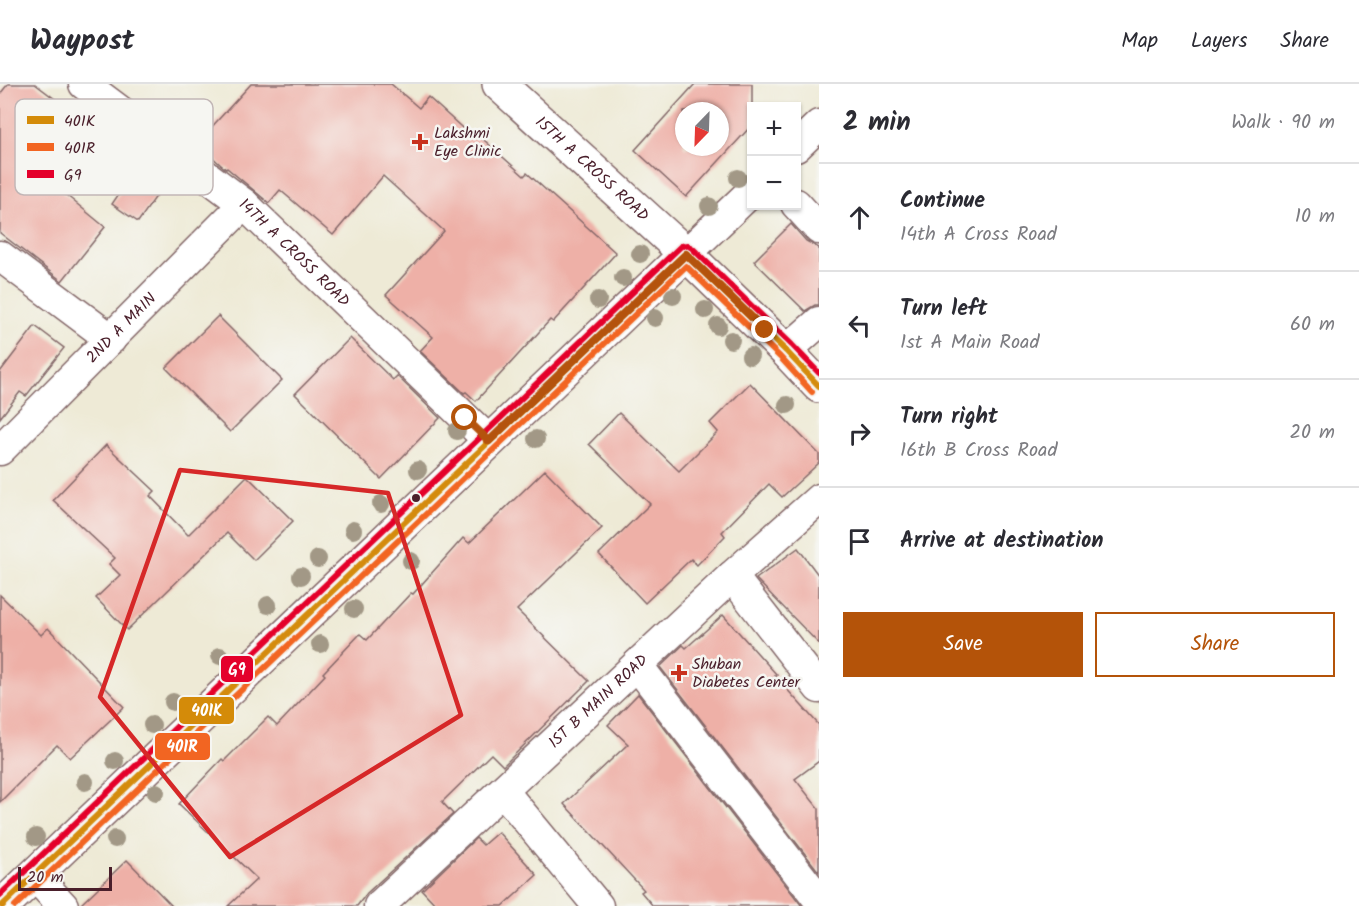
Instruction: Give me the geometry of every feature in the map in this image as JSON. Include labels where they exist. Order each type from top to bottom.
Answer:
[{"type":"street","name":"14TH A CROSS ROAD","points":[[84,84],[104,99]]},
{"type":"street","name":"15TH A CROSS ROAD","points":[[499,84],[686,254],[819,386]]},
{"type":"street","points":[[801,142],[819,125]]},
{"type":"street","name":"14TH A CROSS ROAD","points":[[213,181],[244,204],[489,441]]},
{"type":"street","points":[[2,906],[747,196]]},
{"type":"street","name":"2ND A MAIN","points":[[0,450],[244,204]]},
{"type":"street","points":[[801,209],[819,229]]},
{"type":"street","points":[[0,256],[111,339]]},
{"type":"street","points":[[786,351],[819,322]]},
{"type":"street","name":"1ST B MAIN ROAD","points":[[379,906],[732,576],[819,499]]},
{"type":"street","points":[[732,576],[819,688]]},
{"type":"street","points":[[637,665],[819,900]]},
{"type":"street","points":[[503,790],[598,906]]},
{"type":"street","points":[[34,875],[63,906]]},
{"type":"highlighted area","points":[[180,470],[388,493],[461,715],[230,857],[100,697]]},
{"type":"building","points":[[8,84],[35,84],[55,99],[15,99],[15,195],[66,195],[105,227],[62,281],[0,233],[0,94]]},
{"type":"building","points":[[251,84],[391,84],[419,108],[428,97],[470,135],[474,131],[524,176],[527,173],[616,253],[553,322],[550,320],[476,401],[466,392],[464,393],[420,351],[433,337],[386,295],[444,231],[383,176],[333,235],[280,190],[269,203],[221,165],[213,158],[213,126]]},
{"type":"building","points":[[695,84],[752,84],[752,102],[747,102],[747,130],[729,150],[729,102],[679,102]]},
{"type":"building","points":[[675,106],[675,156],[724,156],[686,197],[635,150]]},
{"type":"building","points":[[118,195],[157,195],[138,222],[112,204]]},
{"type":"building","points":[[791,224],[806,241],[819,248],[819,305],[805,311],[754,261]]},
{"type":"building","points":[[218,316],[282,380],[230,432],[166,368]]},
{"type":"building","points":[[35,326],[64,348],[26,396],[20,392],[0,418],[0,372]]},
{"type":"building","points":[[350,338],[393,380],[397,376],[440,418],[381,479],[295,394]]},
{"type":"building","points":[[750,383],[819,454],[819,463],[782,497],[769,484],[722,532],[725,536],[697,565],[691,559],[645,603],[599,554],[650,504],[589,444],[619,413],[679,471],[718,432],[710,423]]},
{"type":"building","points":[[106,445],[155,491],[150,496],[188,535],[247,476],[293,521],[254,560],[227,533],[127,630],[96,598],[120,575],[109,564],[115,558],[53,500]]},
{"type":"building","points":[[545,470],[602,528],[517,610],[589,681],[503,766],[491,754],[442,802],[453,814],[367,893],[357,906],[228,906],[257,879],[179,804],[222,759],[224,761],[268,717],[277,726],[360,634],[367,640],[411,593],[413,594],[463,538],[469,543]]},
{"type":"building","points":[[798,548],[819,576],[819,644],[756,579]]},
{"type":"building","points":[[0,595],[41,635],[48,628],[124,707],[70,758],[57,745],[0,802]]},
{"type":"building","points":[[723,615],[819,725],[819,761],[795,779],[819,809],[819,872],[660,667],[683,645],[686,648]]},
{"type":"building","points":[[638,694],[802,906],[653,906],[641,892],[644,890],[564,804],[628,744],[608,725]]},
{"type":"building","points":[[498,832],[537,875],[503,906],[437,906],[422,890],[476,838],[483,845]]},
{"type":"building","points":[[127,860],[172,906],[80,906],[80,905]]},
{"type":"transit line","name":"G9","points":[[0,895],[681,246],[687,245],[692,248],[819,373]]},
{"type":"transit line","name":"401K","points":[[2,906],[686,254],[819,386]]},
{"type":"transit line","name":"401R","points":[[15,906],[686,266],[780,357],[812,392]]},
{"type":"place","name":"Lakshmi Eye Clinic","points":[[420,142]]},
{"type":"place","name":"Shuban Diabetes Center","points":[[679,673]]},
{"type":"route","points":[[465,418],[489,441],[686,254],[765,330]]}]
